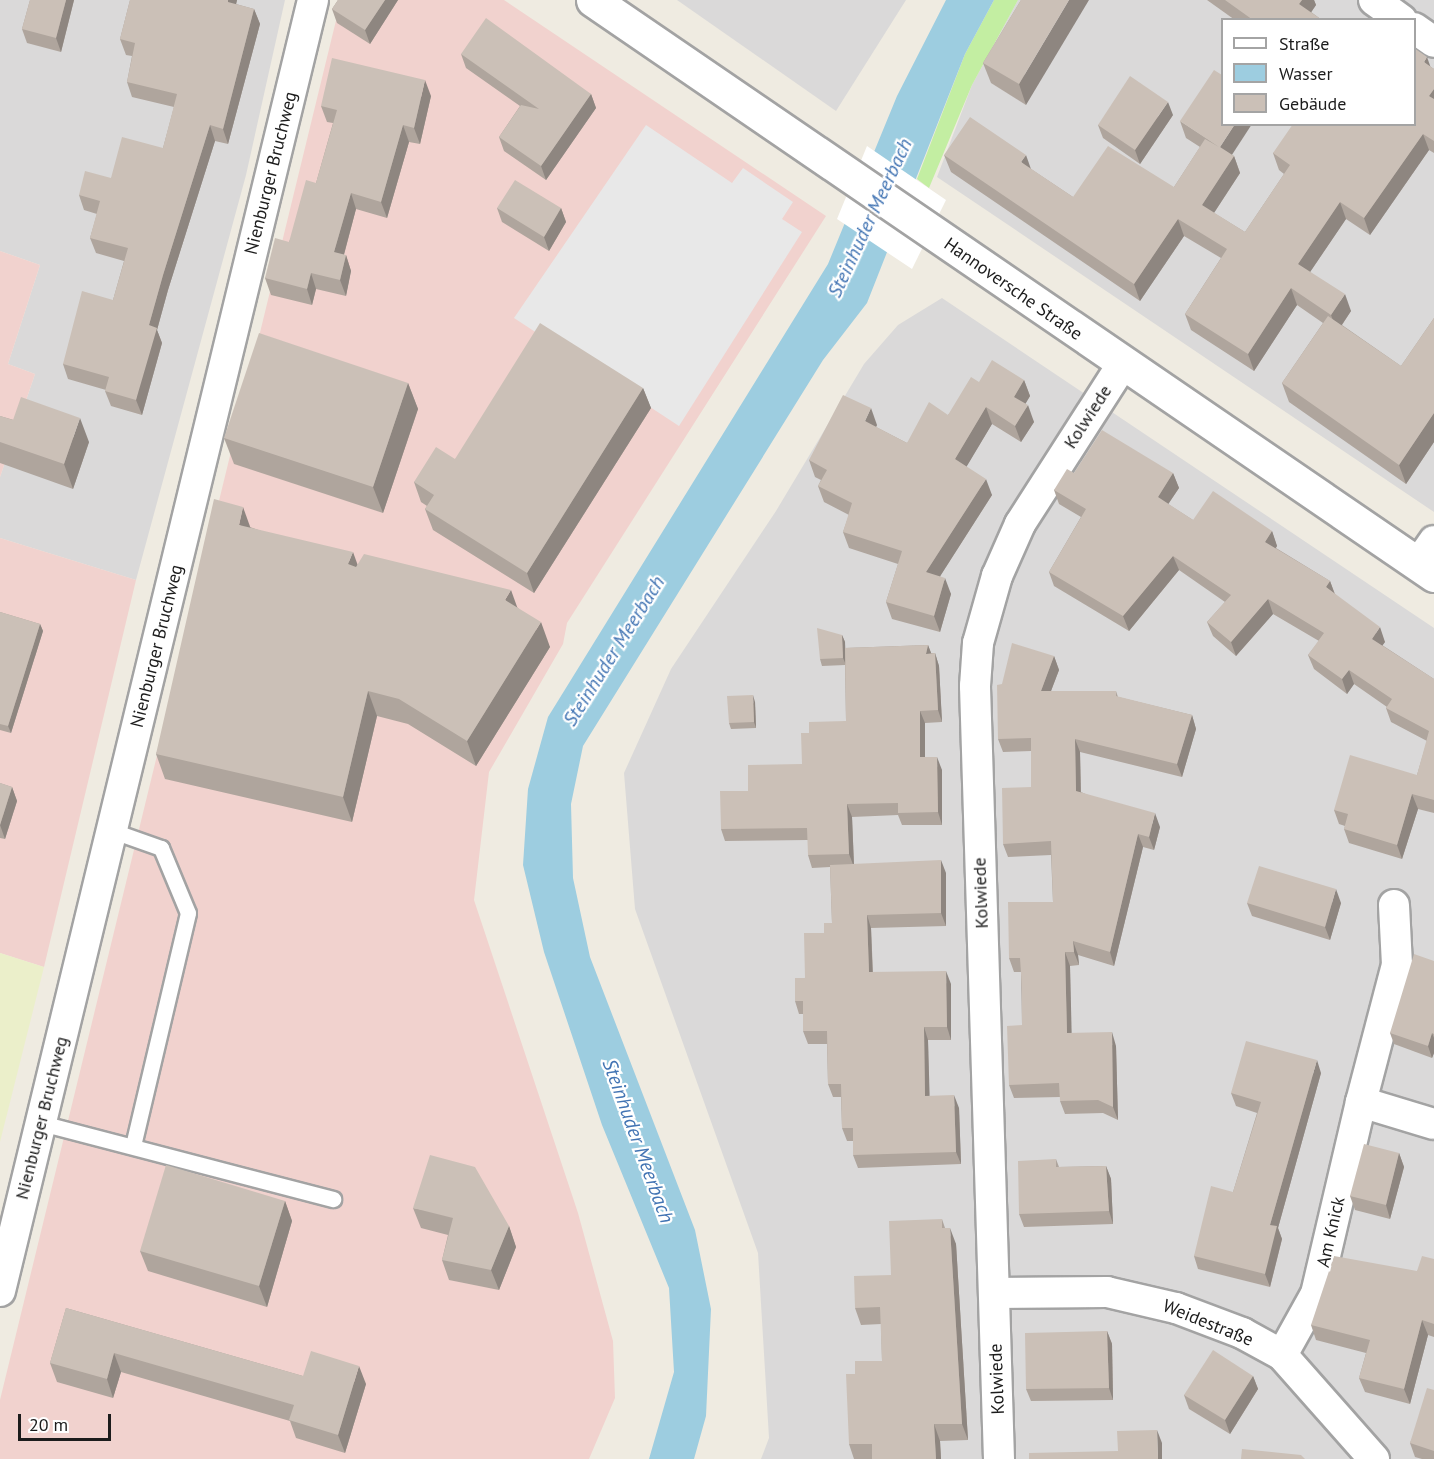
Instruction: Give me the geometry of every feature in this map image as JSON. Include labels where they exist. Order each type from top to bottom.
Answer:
[{"type":"street","name":"Nienburger Bruchweg","points":[[0,1291],[313,0]]},
{"type":"street","name":"Hannoversche Straße","points":[[593,0],[1122,365],[1429,560]]},
{"type":"street","points":[[1374,0],[1399,18]]},
{"type":"street","points":[[1416,29],[1434,42]]},
{"type":"street","name":"Kolwiede","points":[[999,1459],[975,686],[978,643],[997,576],[1020,524],[1122,365]]},
{"type":"street","name":"Am Knick","points":[[1282,1355],[1316,1294],[1361,1102],[1397,965],[1394,904]]},
{"type":"street","points":[[1361,1102],[1434,1124]]},
{"type":"street","name":"Weidestraße","points":[[994,1293],[1107,1292],[1142,1298],[1242,1333],[1282,1355],[1374,1459]]},
{"type":"lane","points":[[113,831],[161,848],[188,913],[133,1146]]},
{"type":"lane","points":[[41,1123],[333,1199]]},
{"type":"shaded area","points":[[0,0],[285,0],[246,175],[136,580],[0,538],[0,477],[35,374],[8,364],[40,265],[0,251]]},
{"type":"shaded area","points":[[341,0],[504,0],[826,216],[567,623],[563,644],[489,772],[474,900],[578,1213],[613,1341],[615,1398],[589,1459],[0,1459],[0,1400]]},
{"type":"shaded area","points":[[677,0],[906,0],[836,111]]},
{"type":"shaded area","points":[[1018,0],[1434,0],[1434,512],[937,177],[972,85]]},
{"type":"shaded area","points":[[646,125],[732,183],[743,168],[793,202],[782,219],[802,232],[679,426],[514,318]]},
{"type":"shaded area","points":[[0,251],[40,265],[8,364],[35,374],[0,477]]},
{"type":"shaded area","points":[[942,298],[1434,628],[1434,1459],[761,1459],[769,1438],[758,1253],[635,909],[624,773],[671,669],[776,511],[864,364],[898,325]]},
{"type":"shaded area","points":[[0,538],[136,580],[44,967],[0,953]]},
{"type":"green space","points":[[994,0],[1018,0],[972,85],[929,188],[917,179],[965,54]]},
{"type":"green space","points":[[0,953],[44,967],[0,1142]]},
{"type":"water","name":"Steinhuder Meerbach","points":[[946,0],[994,0],[965,54],[867,303],[823,360],[583,746],[571,804],[573,878],[590,957],[695,1230],[711,1309],[706,1416],[694,1459],[649,1459],[674,1372],[669,1288],[602,1125],[544,952],[523,865],[528,789],[548,717],[828,264],[897,96]]},
{"type":"pier","points":[[867,146],[946,200],[912,269],[837,219]]},
{"type":"building","points":[[30,0],[66,0],[56,38],[22,29]]},
{"type":"building","points":[[130,0],[228,0],[228,2],[254,9],[223,129],[210,125],[163,275],[149,325],[157,328],[136,400],[105,391],[109,377],[63,364],[82,291],[113,300],[128,248],[90,238],[100,201],[79,195],[85,171],[111,178],[122,137],[163,148],[177,94],[127,82],[135,43],[120,39]]},
{"type":"building","points":[[338,0],[385,0],[365,30],[332,9]]},
{"type":"building","points":[[1021,0],[1069,0],[1019,84],[983,63]]},
{"type":"building","points":[[1225,0],[1302,0],[1299,4],[1319,18],[1250,18]]},
{"type":"building","points":[[486,18],[591,94],[541,166],[499,137],[521,105],[539,109],[461,54]]},
{"type":"building","points":[[1416,49],[1427,57],[1424,62],[1434,69],[1434,89],[1429,96],[1434,99],[1434,141],[1423,134],[1364,218],[1340,202],[1298,264],[1345,294],[1331,315],[1291,288],[1248,354],[1185,314],[1227,249],[1178,219],[1134,284],[944,155],[970,117],[1026,155],[1021,162],[1073,197],[1108,146],[1174,187],[1205,139],[1219,147],[1180,121],[1214,70],[1221,74],[1221,126],[1234,126],[1220,147],[1234,156],[1202,205],[1245,232],[1290,165],[1273,153],[1292,126],[1416,126]]},
{"type":"building","points":[[332,58],[425,80],[414,128],[403,125],[381,202],[351,193],[334,252],[346,255],[340,280],[311,273],[307,289],[265,278],[275,238],[289,242],[306,180],[316,183],[337,110],[321,106]]},
{"type":"building","points":[[1130,76],[1168,102],[1135,150],[1098,125]]},
{"type":"building","points":[[515,180],[561,208],[544,237],[497,208]]},
{"type":"building","points":[[1328,316],[1401,366],[1434,318],[1434,413],[1399,465],[1282,383]]},
{"type":"building","points":[[540,323],[643,388],[527,573],[425,509],[434,495],[414,482],[436,447],[455,459]]},
{"type":"building","points":[[259,333],[408,383],[373,487],[224,438]]},
{"type":"building","points":[[992,360],[1024,380],[1014,397],[1028,405],[1015,426],[986,407],[955,459],[986,479],[926,572],[945,578],[934,616],[886,602],[902,551],[843,532],[852,503],[818,486],[827,470],[809,460],[843,395],[871,408],[865,421],[907,443],[929,402],[948,415],[971,377],[979,382]]},
{"type":"building","points":[[21,397],[80,418],[64,464],[0,442],[0,416],[13,420]]},
{"type":"building","points":[[1102,430],[1173,473],[1158,497],[1193,520],[1213,491],[1272,531],[1265,542],[1330,581],[1326,587],[1380,627],[1372,639],[1434,679],[1434,800],[1412,794],[1397,845],[1344,829],[1348,814],[1334,810],[1350,755],[1417,775],[1429,731],[1386,708],[1392,699],[1349,670],[1342,679],[1308,655],[1324,633],[1268,599],[1231,642],[1207,622],[1231,595],[1173,556],[1123,616],[1049,572],[1086,509],[1054,490],[1067,469],[1074,473]]},
{"type":"building","points":[[214,499],[243,507],[239,525],[353,552],[348,564],[356,567],[364,554],[511,590],[505,600],[541,622],[467,741],[399,699],[368,691],[343,797],[156,754]]},
{"type":"building","points":[[0,612],[40,624],[8,726],[0,724]]},
{"type":"building","points":[[817,628],[842,635],[843,658],[820,659]]},
{"type":"building","points":[[1012,643],[1054,656],[1041,691],[1116,691],[1116,696],[1192,715],[1177,764],[1075,739],[1076,791],[1155,813],[1149,837],[1138,834],[1110,952],[1073,941],[1074,952],[1065,952],[1067,1033],[1112,1032],[1113,1107],[1098,1100],[1060,1101],[1059,1083],[1009,1085],[1007,1026],[1022,1025],[1022,989],[1020,958],[1009,958],[1008,902],[1053,902],[1051,841],[1003,844],[1002,788],[1031,787],[1031,738],[998,739],[997,685],[1002,684]]},
{"type":"building","points":[[928,645],[926,654],[935,653],[938,710],[920,711],[920,757],[937,757],[938,812],[898,813],[898,803],[847,804],[849,854],[808,855],[807,828],[721,829],[720,791],[748,791],[748,765],[802,764],[801,733],[809,733],[809,722],[846,721],[845,648]]},
{"type":"building","points":[[753,695],[754,722],[729,723],[727,696]]},
{"type":"building","points":[[0,783],[12,787],[0,825]]},
{"type":"building","points":[[941,860],[941,913],[867,915],[869,972],[946,971],[947,1027],[924,1027],[925,1096],[954,1095],[956,1152],[853,1155],[853,1128],[842,1128],[841,1084],[828,1084],[827,1031],[803,1031],[803,1001],[795,1001],[795,978],[805,978],[804,933],[824,933],[824,923],[832,923],[830,865]]},
{"type":"building","points":[[1259,866],[1336,889],[1325,927],[1247,903]]},
{"type":"building","points":[[1414,954],[1434,961],[1434,1034],[1432,1033],[1428,1046],[1390,1033]]},
{"type":"building","points":[[1246,1041],[1317,1060],[1270,1225],[1277,1226],[1265,1274],[1194,1256],[1211,1186],[1233,1192],[1261,1102],[1231,1093]]},
{"type":"building","points":[[1364,1144],[1399,1153],[1386,1205],[1350,1196]]},
{"type":"building","points":[[430,1155],[475,1167],[509,1226],[491,1270],[442,1260],[453,1218],[413,1208]]},
{"type":"building","points":[[1056,1159],[1056,1167],[1106,1166],[1109,1211],[1019,1214],[1018,1161]]},
{"type":"building","points":[[166,1165],[285,1201],[259,1286],[140,1251]]},
{"type":"building","points":[[942,1219],[942,1228],[950,1228],[962,1424],[934,1424],[936,1459],[872,1459],[872,1444],[849,1444],[846,1374],[855,1374],[855,1361],[882,1361],[880,1307],[855,1308],[854,1276],[891,1275],[889,1221]]},
{"type":"building","points":[[1334,1256],[1417,1271],[1422,1256],[1434,1259],[1434,1324],[1422,1320],[1404,1389],[1359,1378],[1370,1340],[1311,1325]]},
{"type":"building","points":[[66,1308],[303,1376],[311,1351],[359,1366],[338,1435],[289,1420],[294,1405],[114,1353],[107,1379],[50,1363]]},
{"type":"building","points":[[1107,1331],[1109,1388],[1026,1389],[1025,1333]]},
{"type":"building","points":[[1213,1350],[1253,1376],[1225,1420],[1184,1395]]},
{"type":"building","points":[[1427,1388],[1434,1390],[1434,1451],[1410,1443]]},
{"type":"building","points":[[1157,1430],[1158,1459],[1029,1459],[1029,1453],[1118,1451],[1117,1431]]},
{"type":"building","points":[[1242,1449],[1301,1455],[1305,1459],[1241,1459]]}]
